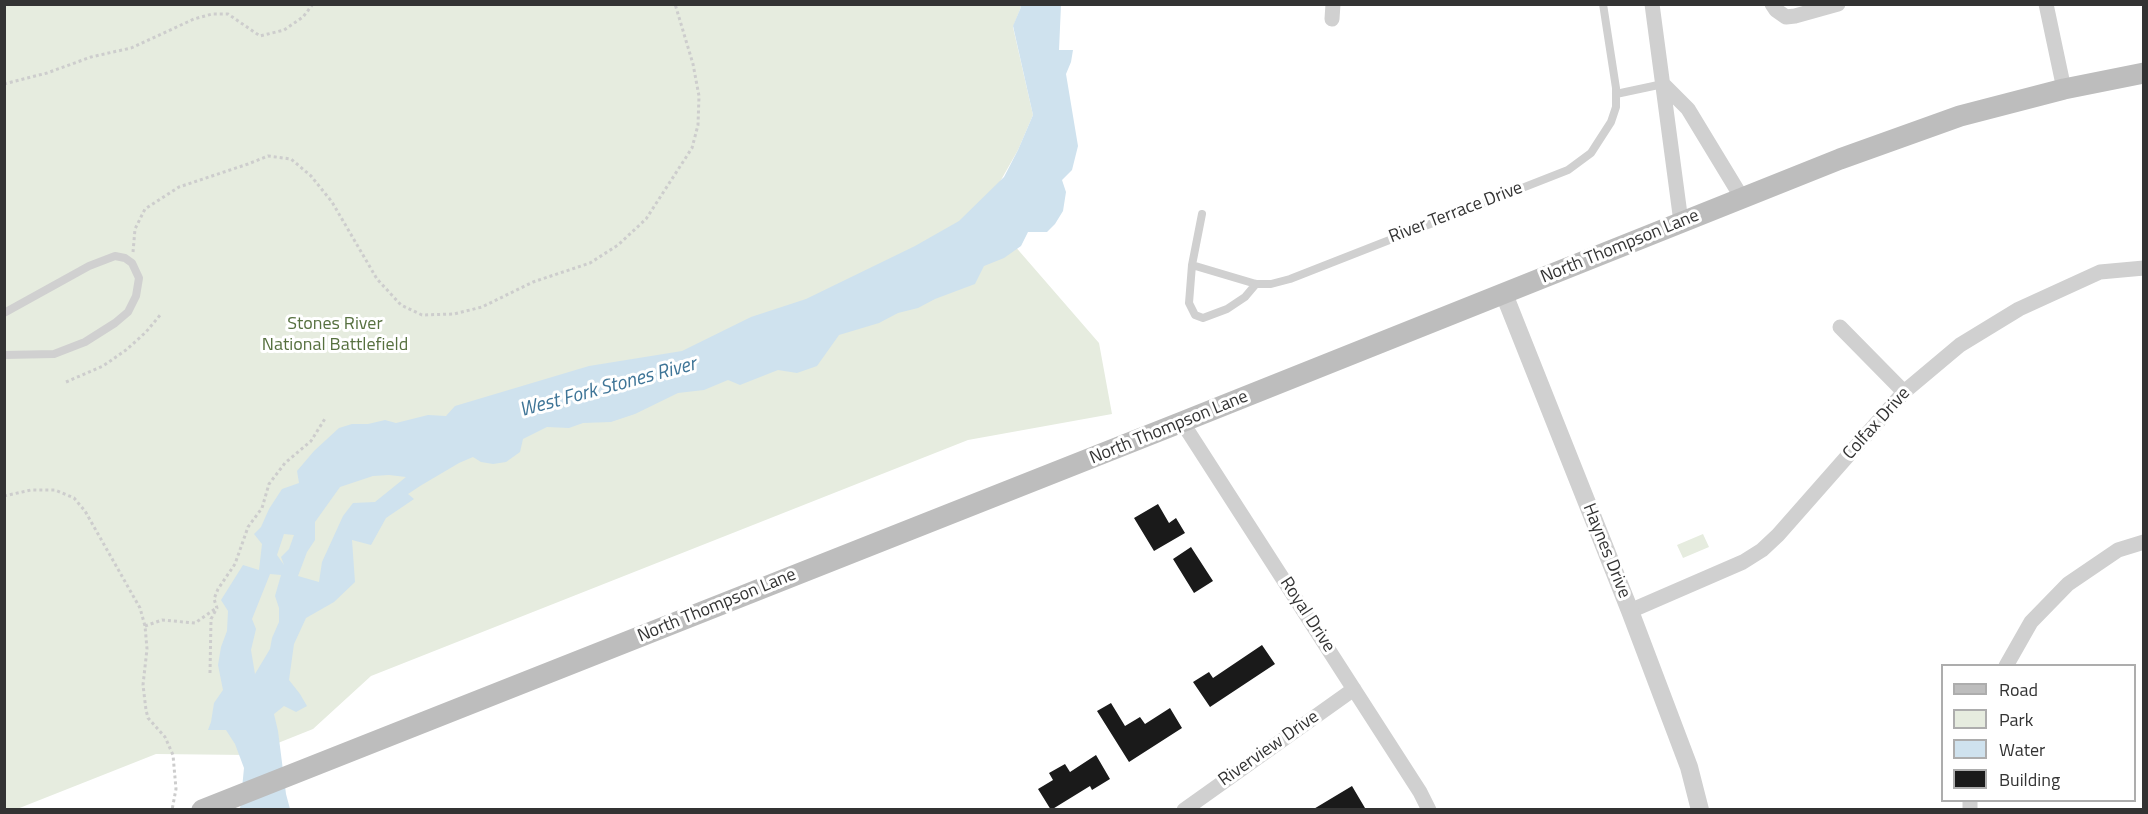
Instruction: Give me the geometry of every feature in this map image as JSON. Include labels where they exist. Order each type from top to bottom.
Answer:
[{"type":"main road","name":"North Thompson Lane","points":[[202,810],[1840,159],[1960,116],[2064,89],[2144,73]]},
{"type":"street","points":[[1652,4],[1681,222]]},
{"type":"street","points":[[1772,4],[1786,17],[1838,4]]},
{"type":"street","points":[[2046,4],[2064,89]]},
{"type":"street","points":[[1663,84],[1688,109],[1742,198]]},
{"type":"street","name":"Colfax Drive","points":[[1630,611],[1743,562],[1762,550],[1904,392],[1960,345],[2019,309],[2100,272],[2144,268]]},
{"type":"street","name":"Haynes Drive","points":[[1504,294],[1630,611],[1689,767],[1701,810]]},
{"type":"street","points":[[1840,327],[1904,392]]},
{"type":"street","name":"Royal Drive","points":[[1182,422],[1429,810]]},
{"type":"street","points":[[2007,664],[2031,622],[2068,584],[2118,550],[2144,542]]},
{"type":"street","name":"Riverview Drive","points":[[1184,810],[1354,689]]},
{"type":"lane","name":"River Terrace Drive","points":[[1192,265],[1256,284],[1271,284],[1290,279],[1568,170],[1591,153],[1611,122],[1616,107],[1604,4]]},
{"type":"lane","points":[[1616,94],[1663,84]]},
{"type":"lane","points":[[1202,214],[1192,265],[1190,303],[1195,315],[1203,318],[1227,309],[1245,297],[1256,284]]},
{"type":"lane","points":[[4,313],[104,259],[115,256],[125,258],[132,263],[139,278],[139,288],[128,312],[115,324],[85,342],[54,354],[4,355]]},
{"type":"path","points":[[4,84],[47,73],[91,57],[131,48],[194,19],[212,14],[228,14],[260,36],[284,30],[303,17],[313,4]]},
{"type":"path","points":[[132,263],[135,229],[145,208],[179,188],[268,156],[291,159],[311,176],[332,202],[377,279],[401,305],[422,315],[454,314],[482,307],[533,282],[590,263],[618,245],[646,219],[692,148],[698,125],[699,96],[693,64],[675,4]]},
{"type":"path","points":[[66,382],[103,366],[126,350],[161,314]]},
{"type":"path","points":[[210,673],[211,619],[217,607],[214,598],[218,589],[235,564],[248,527],[262,508],[269,484],[285,464],[311,441],[326,417]]},
{"type":"path","points":[[4,496],[31,490],[55,490],[74,498],[85,511],[140,608],[145,626],[147,649],[142,685],[148,718],[165,737],[173,755],[176,789],[172,810]]},
{"type":"path","points":[[145,626],[162,620],[195,623],[217,607]]},
{"type":"green space","name":"Stones River National Battlefield","points":[[5,5],[1019,5],[1021,7],[1013,27],[1033,115],[987,214],[1099,343],[1112,414],[968,440],[371,676],[313,729],[248,755],[156,754],[17,809],[5,810]]},
{"type":"green space","points":[[1703,534],[1709,547],[1683,558],[1677,545]]},
{"type":"water","name":"West Fork Stones River","points":[[1019,5],[1061,5],[1059,50],[1073,50],[1066,74],[1078,146],[1072,170],[1062,180],[1066,192],[1063,211],[1055,224],[1047,232],[1028,232],[1021,246],[1004,258],[984,266],[975,284],[918,308],[898,313],[879,323],[839,335],[817,366],[797,373],[778,370],[740,385],[728,380],[704,390],[678,393],[635,414],[611,422],[583,423],[569,428],[547,427],[523,439],[520,452],[506,462],[493,464],[481,462],[473,457],[408,494],[414,499],[386,518],[371,545],[352,540],[355,582],[334,602],[306,618],[294,644],[289,680],[307,706],[296,712],[284,706],[274,714],[290,809],[240,809],[244,768],[235,744],[226,730],[208,730],[214,703],[223,690],[218,665],[227,631],[228,611],[221,600],[243,565],[259,570],[262,544],[254,534],[261,527],[282,489],[299,483],[297,471],[314,451],[339,428],[352,424],[368,424],[385,420],[396,423],[428,415],[446,416],[455,406],[589,366],[682,351],[751,317],[806,299],[915,246],[959,221],[1004,177],[1033,115],[1013,26],[1021,7]],"holes":[[[373,476],[406,477],[375,502],[353,503],[343,516],[322,562],[319,582],[298,576],[307,552],[315,540],[315,522],[340,487]],[[284,534],[294,535],[289,549],[281,557],[284,565],[277,555]],[[270,574],[281,575],[275,596],[279,608],[279,622],[270,649],[255,674],[251,650],[256,629],[252,619]]]},
{"type":"building","points":[[1158,504],[1169,523],[1176,518],[1185,533],[1154,551],[1134,518]]},
{"type":"building","points":[[1191,547],[1213,581],[1194,593],[1173,559]]},
{"type":"building","points":[[1262,645],[1275,664],[1210,707],[1193,682],[1209,672],[1213,678]]},
{"type":"building","points":[[1111,703],[1125,726],[1140,717],[1145,724],[1170,708],[1182,728],[1129,762],[1097,711]]},
{"type":"building","points":[[1096,755],[1110,779],[1092,790],[1090,786],[1051,810],[1038,789],[1053,780],[1049,773],[1065,764],[1070,772]]},
{"type":"building","points":[[1352,786],[1365,808],[1362,810],[1312,810]]}]
